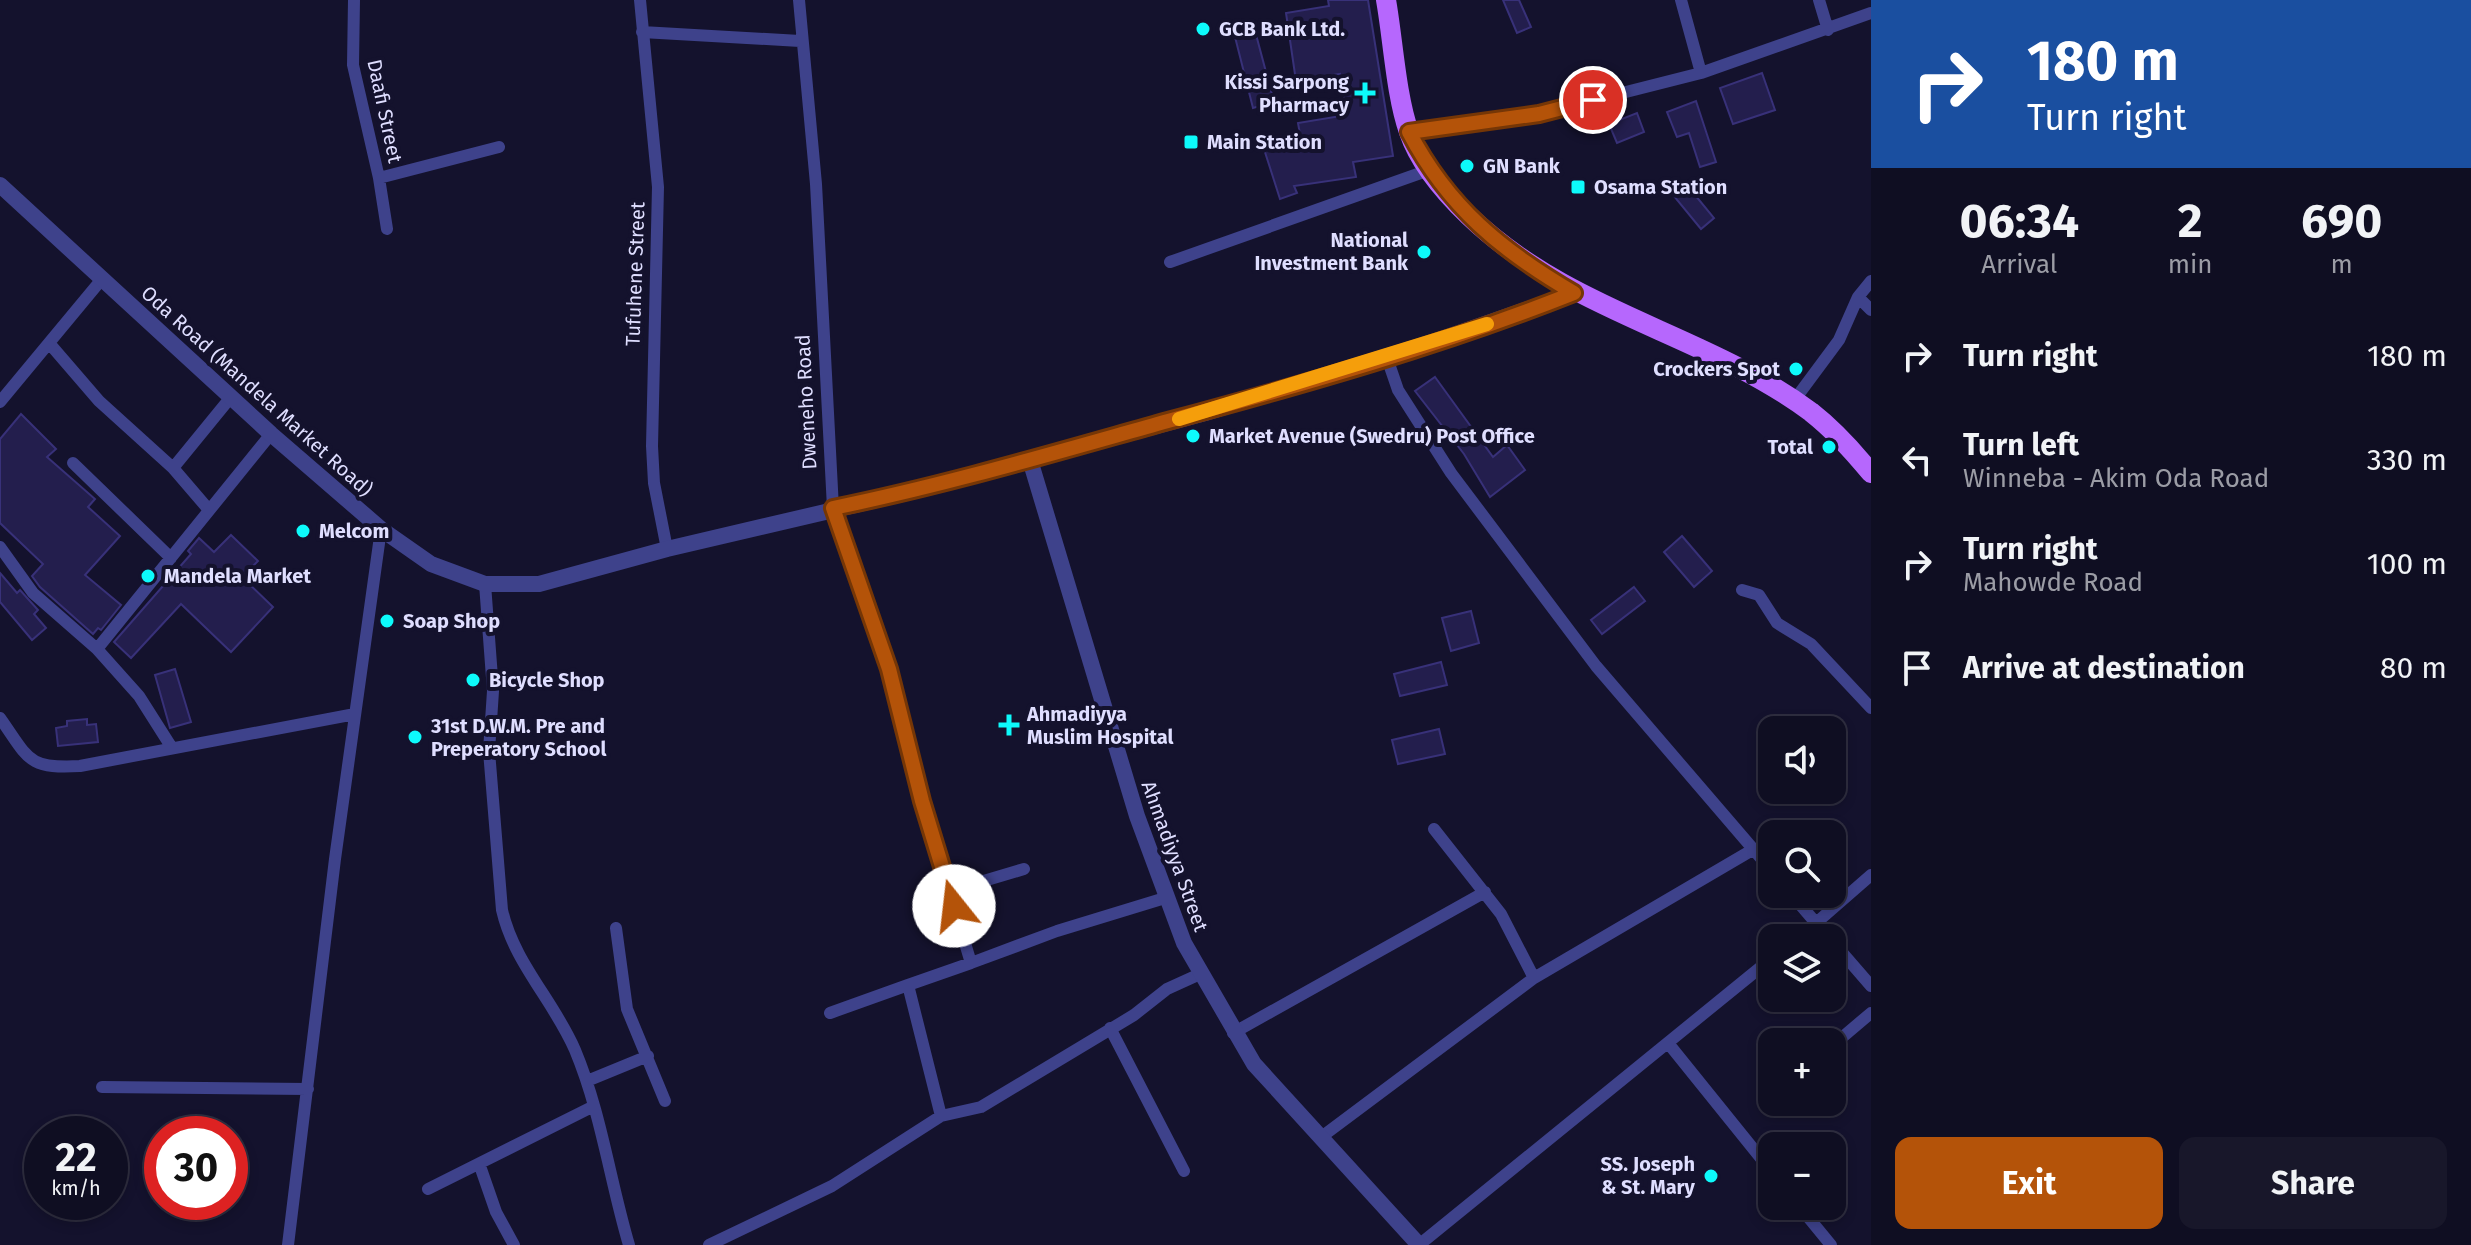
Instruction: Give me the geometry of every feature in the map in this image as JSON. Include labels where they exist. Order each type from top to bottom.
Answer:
[{"type":"main road","points":[[1386,0],[1409,132],[1429,170],[1483,229],[1523,262],[1574,293],[1701,352],[1793,402],[1845,441],[1871,473]]},
{"type":"street","name":"Daafi Street","points":[[354,0],[353,65],[379,178],[387,229]]},
{"type":"street","name":"Tufuhene Street","points":[[640,0],[658,187],[652,446],[654,483],[667,549]]},
{"type":"street","name":"Dweneho Road","points":[[799,0],[800,41],[816,184],[833,508],[889,669],[922,801],[971,963]]},
{"type":"street","points":[[1681,0],[1701,73]]},
{"type":"street","points":[[1819,0],[1828,30]]},
{"type":"street","points":[[1409,132],[1539,114],[1701,73],[1871,13]]},
{"type":"street","points":[[642,32],[800,41]]},
{"type":"street","points":[[379,178],[499,147]]},
{"type":"street","points":[[1170,262],[1429,170]]},
{"type":"street","name":"Oda Road (Mandela Market Road)","points":[[0,185],[271,434],[381,529],[431,564],[485,584],[539,584],[667,549],[1030,460],[1205,413],[1387,358],[1574,293]]},
{"type":"street","points":[[0,402],[102,279]]},
{"type":"street","points":[[1793,402],[1839,340],[1858,297],[1871,281]]},
{"type":"street","points":[[1858,297],[1871,310]]},
{"type":"street","points":[[49,343],[99,401],[173,468],[209,510]]},
{"type":"street","points":[[1387,358],[1398,390],[1451,473],[1596,666],[1758,854]]},
{"type":"street","points":[[173,468],[231,397]]},
{"type":"street","points":[[97,649],[271,434]]},
{"type":"street","name":"Ahmadiyya Street","points":[[1030,460],[1165,898],[1200,974],[1254,1064],[1419,1245]]},
{"type":"street","points":[[73,463],[171,558]]},
{"type":"street","points":[[288,1245],[381,529]]},
{"type":"street","points":[[0,547],[33,593],[97,649],[139,696],[172,748]]},
{"type":"street","points":[[485,584],[493,691],[489,751],[502,910],[507,931],[521,961],[573,1046],[587,1081],[629,1245]]},
{"type":"street","points":[[1742,590],[1759,595],[1777,623],[1811,644],[1849,689],[1871,708]]},
{"type":"street","points":[[0,718],[22,750],[42,766],[80,766],[355,714]]},
{"type":"street","points":[[1434,829],[1485,892],[1524,954],[1534,978]]},
{"type":"street","points":[[1320,1138],[1534,978],[1754,849]]},
{"type":"street","points":[[950,891],[1024,869]]},
{"type":"street","points":[[1803,908],[1816,923],[1871,875]]},
{"type":"street","points":[[1233,1033],[1485,892]]},
{"type":"street","points":[[830,1013],[1057,931],[1165,898]]},
{"type":"street","points":[[616,928],[627,1009],[665,1101]]},
{"type":"street","points":[[1846,957],[1871,986]]},
{"type":"street","points":[[1419,1245],[1758,969]]},
{"type":"street","points":[[709,1245],[832,1186],[941,1116],[981,1107],[1134,1015],[1179,982],[1200,974]]},
{"type":"street","points":[[908,985],[941,1116]]},
{"type":"street","points":[[1846,1034],[1871,1013]]},
{"type":"street","points":[[1110,1028],[1184,1171]]},
{"type":"street","points":[[1668,1043],[1758,1155]]},
{"type":"street","points":[[587,1081],[648,1056]]},
{"type":"street","points":[[102,1087],[308,1089]]},
{"type":"street","points":[[428,1189],[480,1166],[594,1106]]},
{"type":"street","points":[[480,1166],[496,1212],[514,1245]]},
{"type":"street","points":[[1810,1220],[1831,1245]]},
{"type":"building","points":[[1328,0],[1368,0],[1393,156],[1353,162],[1356,177],[1294,186],[1297,193],[1280,199],[1263,146],[1300,134],[1298,123],[1347,115],[1340,74],[1296,81],[1286,13],[1329,6]]},
{"type":"building","points":[[1503,0],[1519,0],[1531,27],[1517,33]]},
{"type":"building","points":[[1254,27],[1274,102],[1253,108],[1234,33]]},
{"type":"building","points":[[1762,73],[1775,110],[1733,124],[1720,88]]},
{"type":"building","points":[[1696,101],[1716,162],[1700,167],[1689,133],[1677,137],[1667,112]]},
{"type":"building","points":[[1637,113],[1644,132],[1617,143],[1609,124]]},
{"type":"building","points":[[1686,184],[1714,218],[1701,229],[1673,195]]},
{"type":"building","points":[[1435,377],[1493,457],[1507,445],[1525,470],[1490,497],[1464,454],[1415,391]]},
{"type":"building","points":[[21,414],[56,449],[47,457],[95,499],[88,507],[120,536],[85,575],[121,605],[101,630],[98,628],[93,634],[40,587],[32,576],[43,564],[0,523],[0,439]]},
{"type":"building","points":[[231,535],[258,561],[242,577],[273,607],[231,652],[181,604],[131,658],[114,642],[191,554],[188,551],[199,538],[214,552]]},
{"type":"building","points":[[1682,536],[1712,571],[1694,587],[1664,552]]},
{"type":"building","points":[[0,573],[17,593],[20,590],[38,610],[34,614],[46,628],[32,640],[0,602]]},
{"type":"building","points":[[1634,587],[1645,601],[1602,634],[1591,620]]},
{"type":"building","points":[[1471,611],[1479,643],[1451,651],[1442,618]]},
{"type":"building","points":[[1441,662],[1447,685],[1400,696],[1394,674]]},
{"type":"building","points":[[175,669],[191,722],[170,728],[155,675]]},
{"type":"building","points":[[87,719],[87,725],[96,724],[98,742],[58,746],[56,728],[67,726],[67,721]]},
{"type":"building","points":[[1439,729],[1445,754],[1398,764],[1392,740]]},
{"type":"slow traffic","points":[[1179,419],[1387,358],[1487,324]]},
{"type":"place","name":"GCB Bank Ltd.","points":[[1203,29]]},
{"type":"place","name":"Kissi Sarpong Pharmacy","points":[[1365,93]]},
{"type":"place","name":"Main Station","points":[[1191,142]]},
{"type":"place","name":"GN Bank","points":[[1467,166]]},
{"type":"place","name":"Osama Station","points":[[1578,187]]},
{"type":"place","name":"National Investment Bank","points":[[1424,252]]},
{"type":"place","name":"Crockers Spot","points":[[1796,369]]},
{"type":"place","name":"Market Avenue (Swedru) Post Office","points":[[1193,436]]},
{"type":"place","name":"Total","points":[[1829,447]]},
{"type":"place","name":"Melcom","points":[[303,531]]},
{"type":"place","name":"Mandela Market","points":[[148,576]]},
{"type":"place","name":"Soap Shop","points":[[387,621]]},
{"type":"place","name":"Bicycle Shop","points":[[473,680]]},
{"type":"place","name":"Ahmadiyya Muslim Hospital","points":[[1009,725]]},
{"type":"place","name":"31st D.W.M. Pre and Preperatory School","points":[[415,737]]},
{"type":"place","name":"SS. Joseph & St. Mary","points":[[1711,1176]]},
{"type":"route","points":[[954,906],[922,801],[889,669],[833,508],[915,491],[1205,413],[1387,358],[1574,293],[1523,262],[1453,201],[1429,170],[1409,132],[1539,114],[1593,100]]}]
